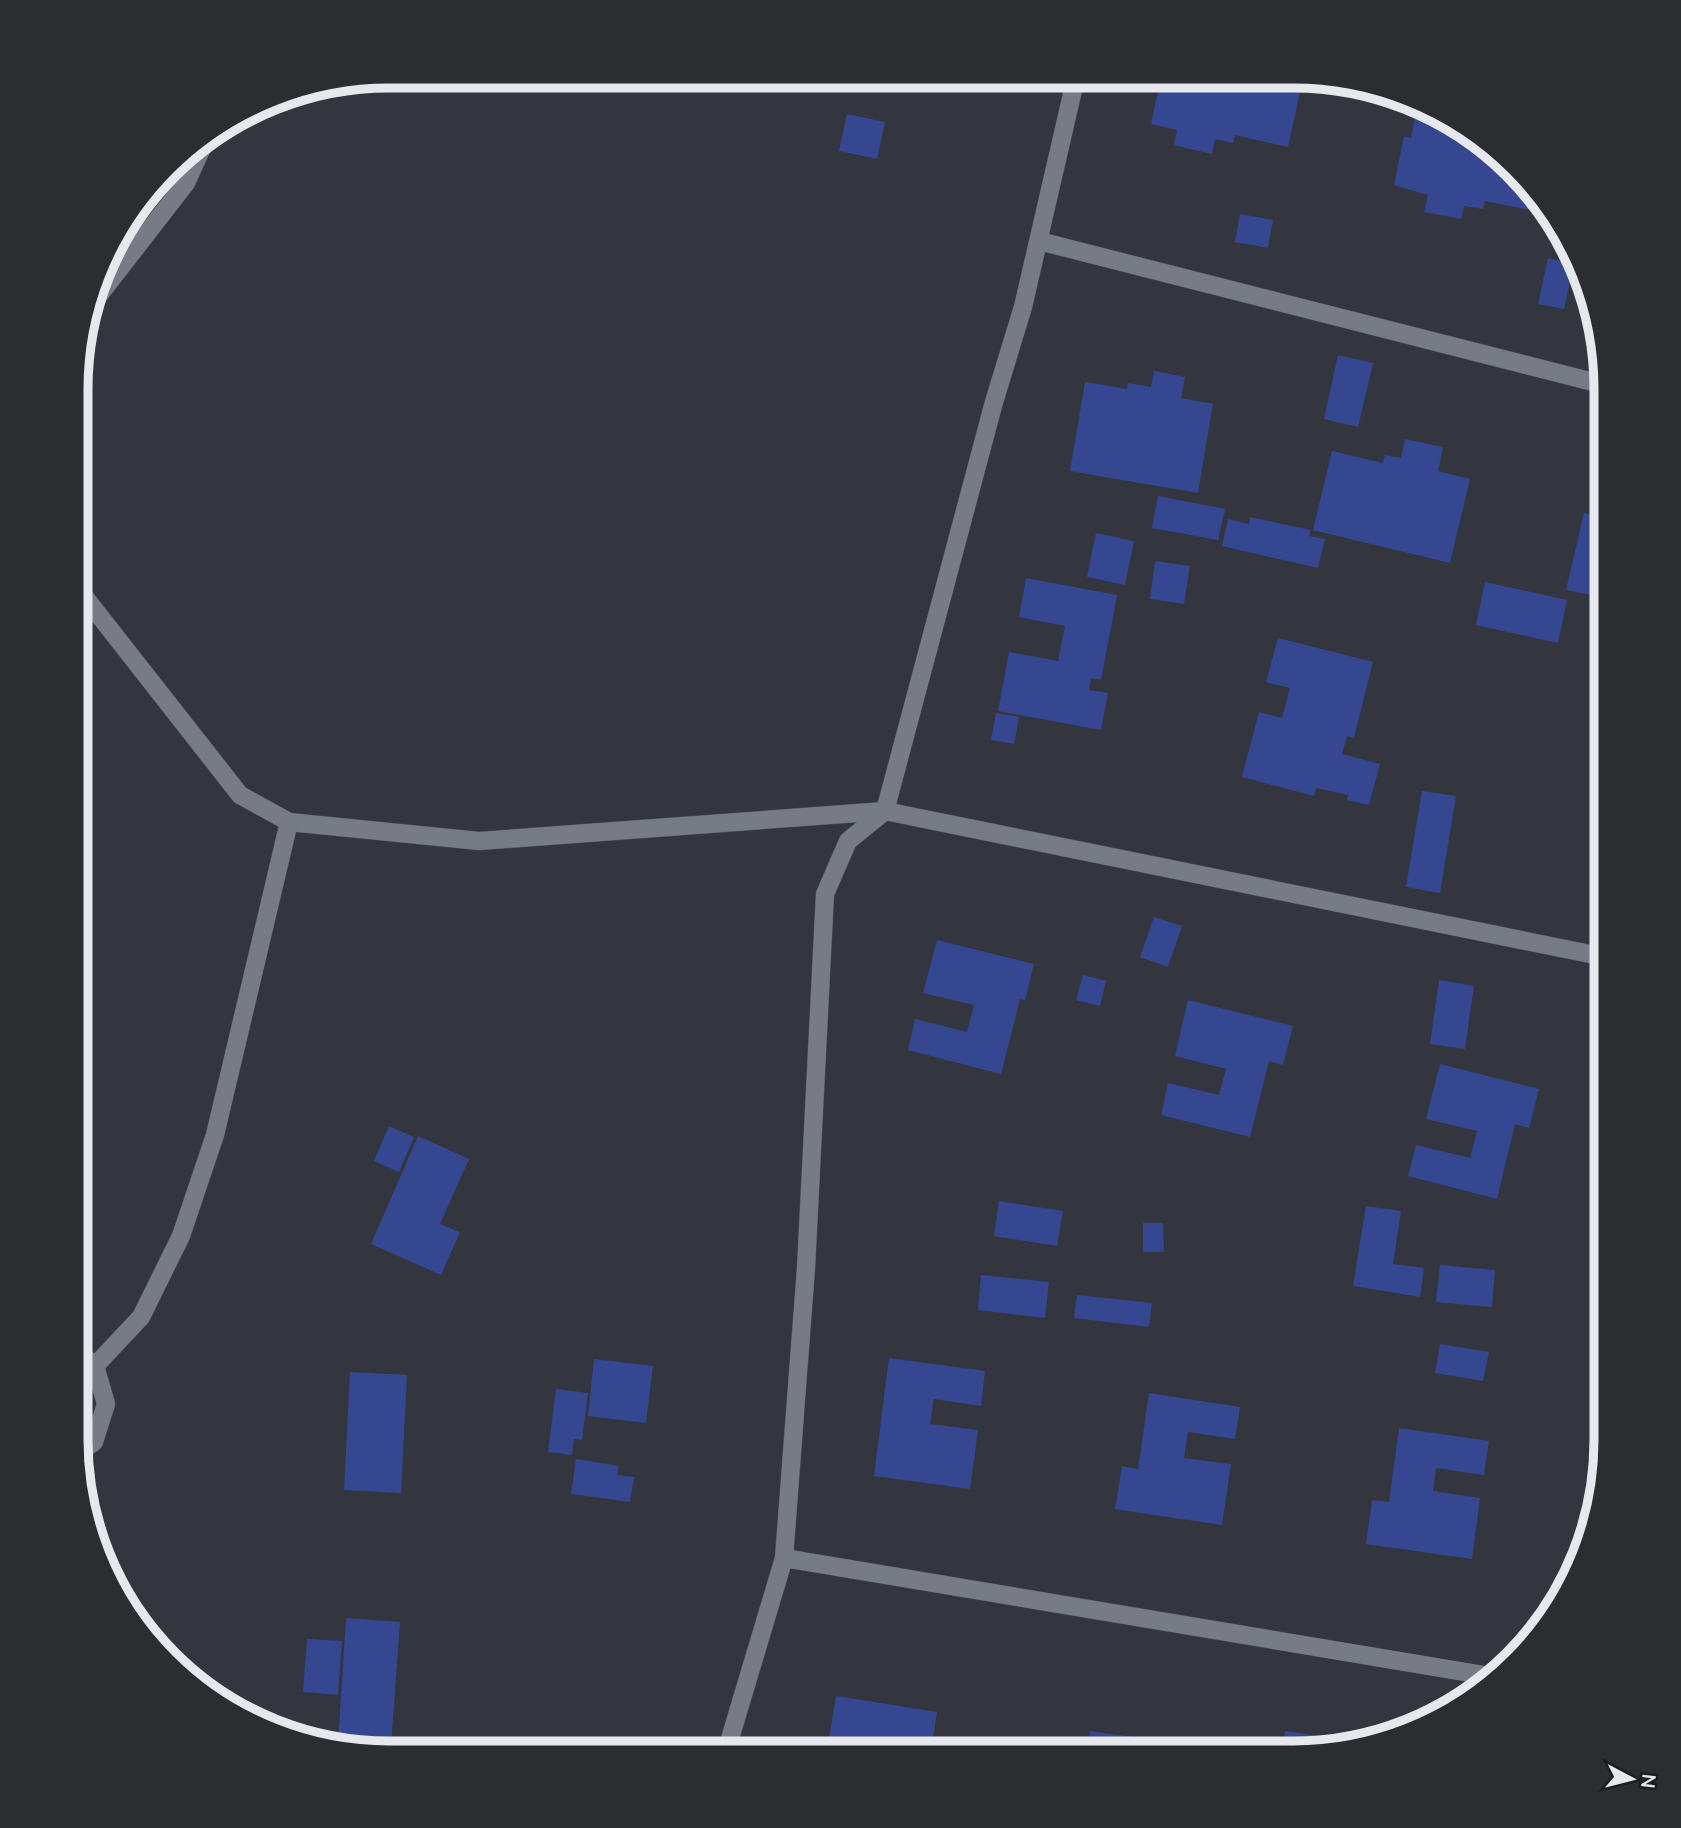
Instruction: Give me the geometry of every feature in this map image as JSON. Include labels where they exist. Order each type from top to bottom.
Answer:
[{"type":"street","points":[[729,1741],[784,1558],[806,1268],[825,894],[848,841],[885,811],[1039,241],[1074,88]]},
{"type":"street","points":[[104,288],[186,183],[199,155]]},
{"type":"street","points":[[1039,241],[1594,382]]},
{"type":"street","points":[[88,601],[240,795],[289,822],[479,841],[885,811],[1594,955]]},
{"type":"street","points":[[95,1366],[141,1317],[181,1236],[215,1135],[289,822]]},
{"type":"street","points":[[88,1360],[95,1366],[106,1404],[94,1442],[88,1446]]},
{"type":"street","points":[[784,1558],[1480,1675]]},
{"type":"building","points":[[1159,88],[1301,88],[1288,147],[1235,135],[1233,143],[1215,139],[1212,154],[1174,145],[1177,130],[1151,124]]},
{"type":"building","points":[[847,114],[885,122],[877,159],[839,151]]},
{"type":"building","points":[[1416,114],[1460,138],[1491,162],[1519,190],[1535,211],[1485,201],[1483,209],[1464,206],[1461,219],[1424,212],[1428,195],[1394,185],[1404,136],[1411,138]]},
{"type":"building","points":[[1240,214],[1273,220],[1268,248],[1235,242]]},
{"type":"building","points":[[1548,258],[1566,262],[1572,275],[1564,309],[1538,304]]},
{"type":"building","points":[[1338,355],[1373,363],[1358,427],[1324,419]]},
{"type":"building","points":[[1154,371],[1185,377],[1181,398],[1213,404],[1198,493],[1070,471],[1085,382],[1127,389],[1128,383],[1151,387]]},
{"type":"building","points":[[1405,439],[1443,447],[1438,471],[1470,479],[1450,563],[1313,530],[1332,451],[1383,463],[1385,455],[1401,458]]},
{"type":"building","points":[[1158,496],[1225,509],[1218,540],[1152,528]]},
{"type":"building","points":[[1584,513],[1594,515],[1594,596],[1566,590]]},
{"type":"building","points":[[1250,517],[1311,530],[1309,536],[1325,539],[1318,568],[1222,546],[1228,519],[1249,524]]},
{"type":"building","points":[[1096,533],[1134,541],[1125,585],[1087,577]]},
{"type":"building","points":[[1155,561],[1190,566],[1184,604],[1150,599]]},
{"type":"building","points":[[1026,578],[1117,595],[1101,680],[1091,678],[1089,690],[1108,693],[1101,730],[998,711],[1009,652],[1058,661],[1065,626],[1019,617]]},
{"type":"building","points":[[1485,582],[1567,600],[1558,643],[1476,625]]},
{"type":"building","points":[[1278,638],[1373,662],[1354,738],[1347,736],[1342,754],[1380,764],[1369,805],[1347,800],[1348,795],[1316,788],[1314,796],[1242,777],[1259,712],[1282,718],[1290,688],[1266,682]]},
{"type":"building","points":[[996,713],[1019,717],[1014,744],[991,740]]},
{"type":"building","points":[[1422,791],[1456,796],[1440,893],[1406,887]]},
{"type":"building","points":[[1154,917],[1182,926],[1168,967],[1140,957]]},
{"type":"building","points":[[937,940],[1034,964],[1025,1000],[1020,999],[1001,1074],[908,1050],[915,1019],[967,1032],[974,1005],[923,993]]},
{"type":"building","points":[[1083,975],[1106,981],[1100,1006],[1076,1000]]},
{"type":"building","points":[[1439,980],[1474,986],[1465,1049],[1430,1044]]},
{"type":"building","points":[[1188,1000],[1293,1026],[1283,1065],[1269,1061],[1250,1137],[1161,1115],[1168,1083],[1219,1095],[1226,1069],[1175,1056]]},
{"type":"building","points":[[1440,1064],[1539,1089],[1529,1128],[1515,1124],[1497,1199],[1408,1176],[1416,1145],[1470,1158],[1477,1131],[1426,1119]]},
{"type":"building","points":[[389,1126],[414,1137],[399,1172],[374,1161]]},
{"type":"building","points":[[418,1136],[469,1159],[440,1224],[460,1232],[441,1275],[371,1244]]},
{"type":"building","points":[[999,1201],[1063,1211],[1057,1246],[994,1236]]},
{"type":"building","points":[[1366,1206],[1401,1211],[1393,1264],[1424,1268],[1420,1297],[1353,1286]]},
{"type":"building","points":[[1143,1223],[1163,1223],[1164,1252],[1143,1252]]},
{"type":"building","points":[[1440,1265],[1495,1270],[1492,1307],[1436,1302]]},
{"type":"building","points":[[981,1275],[1049,1282],[1045,1318],[978,1310]]},
{"type":"building","points":[[1077,1295],[1152,1303],[1149,1327],[1074,1318]]},
{"type":"building","points":[[1440,1344],[1489,1352],[1483,1381],[1435,1373]]},
{"type":"building","points":[[889,1358],[985,1371],[981,1406],[934,1399],[930,1424],[978,1430],[970,1489],[874,1476]]},
{"type":"building","points":[[594,1359],[653,1366],[646,1423],[588,1416]]},
{"type":"building","points":[[350,1372],[407,1375],[401,1493],[344,1490]]},
{"type":"building","points":[[556,1389],[588,1393],[582,1440],[574,1439],[572,1455],[548,1452]]},
{"type":"building","points":[[1149,1393],[1240,1407],[1235,1439],[1188,1432],[1184,1458],[1231,1464],[1222,1525],[1115,1509],[1122,1466],[1138,1469]]},
{"type":"building","points":[[1399,1428],[1489,1441],[1484,1475],[1436,1468],[1433,1491],[1480,1498],[1472,1559],[1366,1544],[1372,1500],[1389,1502]]},
{"type":"building","points":[[576,1459],[619,1466],[617,1475],[634,1477],[630,1502],[571,1494]]},
{"type":"building","points":[[346,1618],[400,1622],[391,1741],[338,1736]]},
{"type":"building","points":[[307,1639],[342,1641],[338,1695],[303,1692]]},
{"type":"building","points":[[836,1696],[937,1712],[933,1741],[829,1741]]},
{"type":"building","points":[[1090,1731],[1163,1741],[1089,1741]]},
{"type":"building","points":[[1285,1731],[1313,1735],[1312,1740],[1284,1741]]}]
